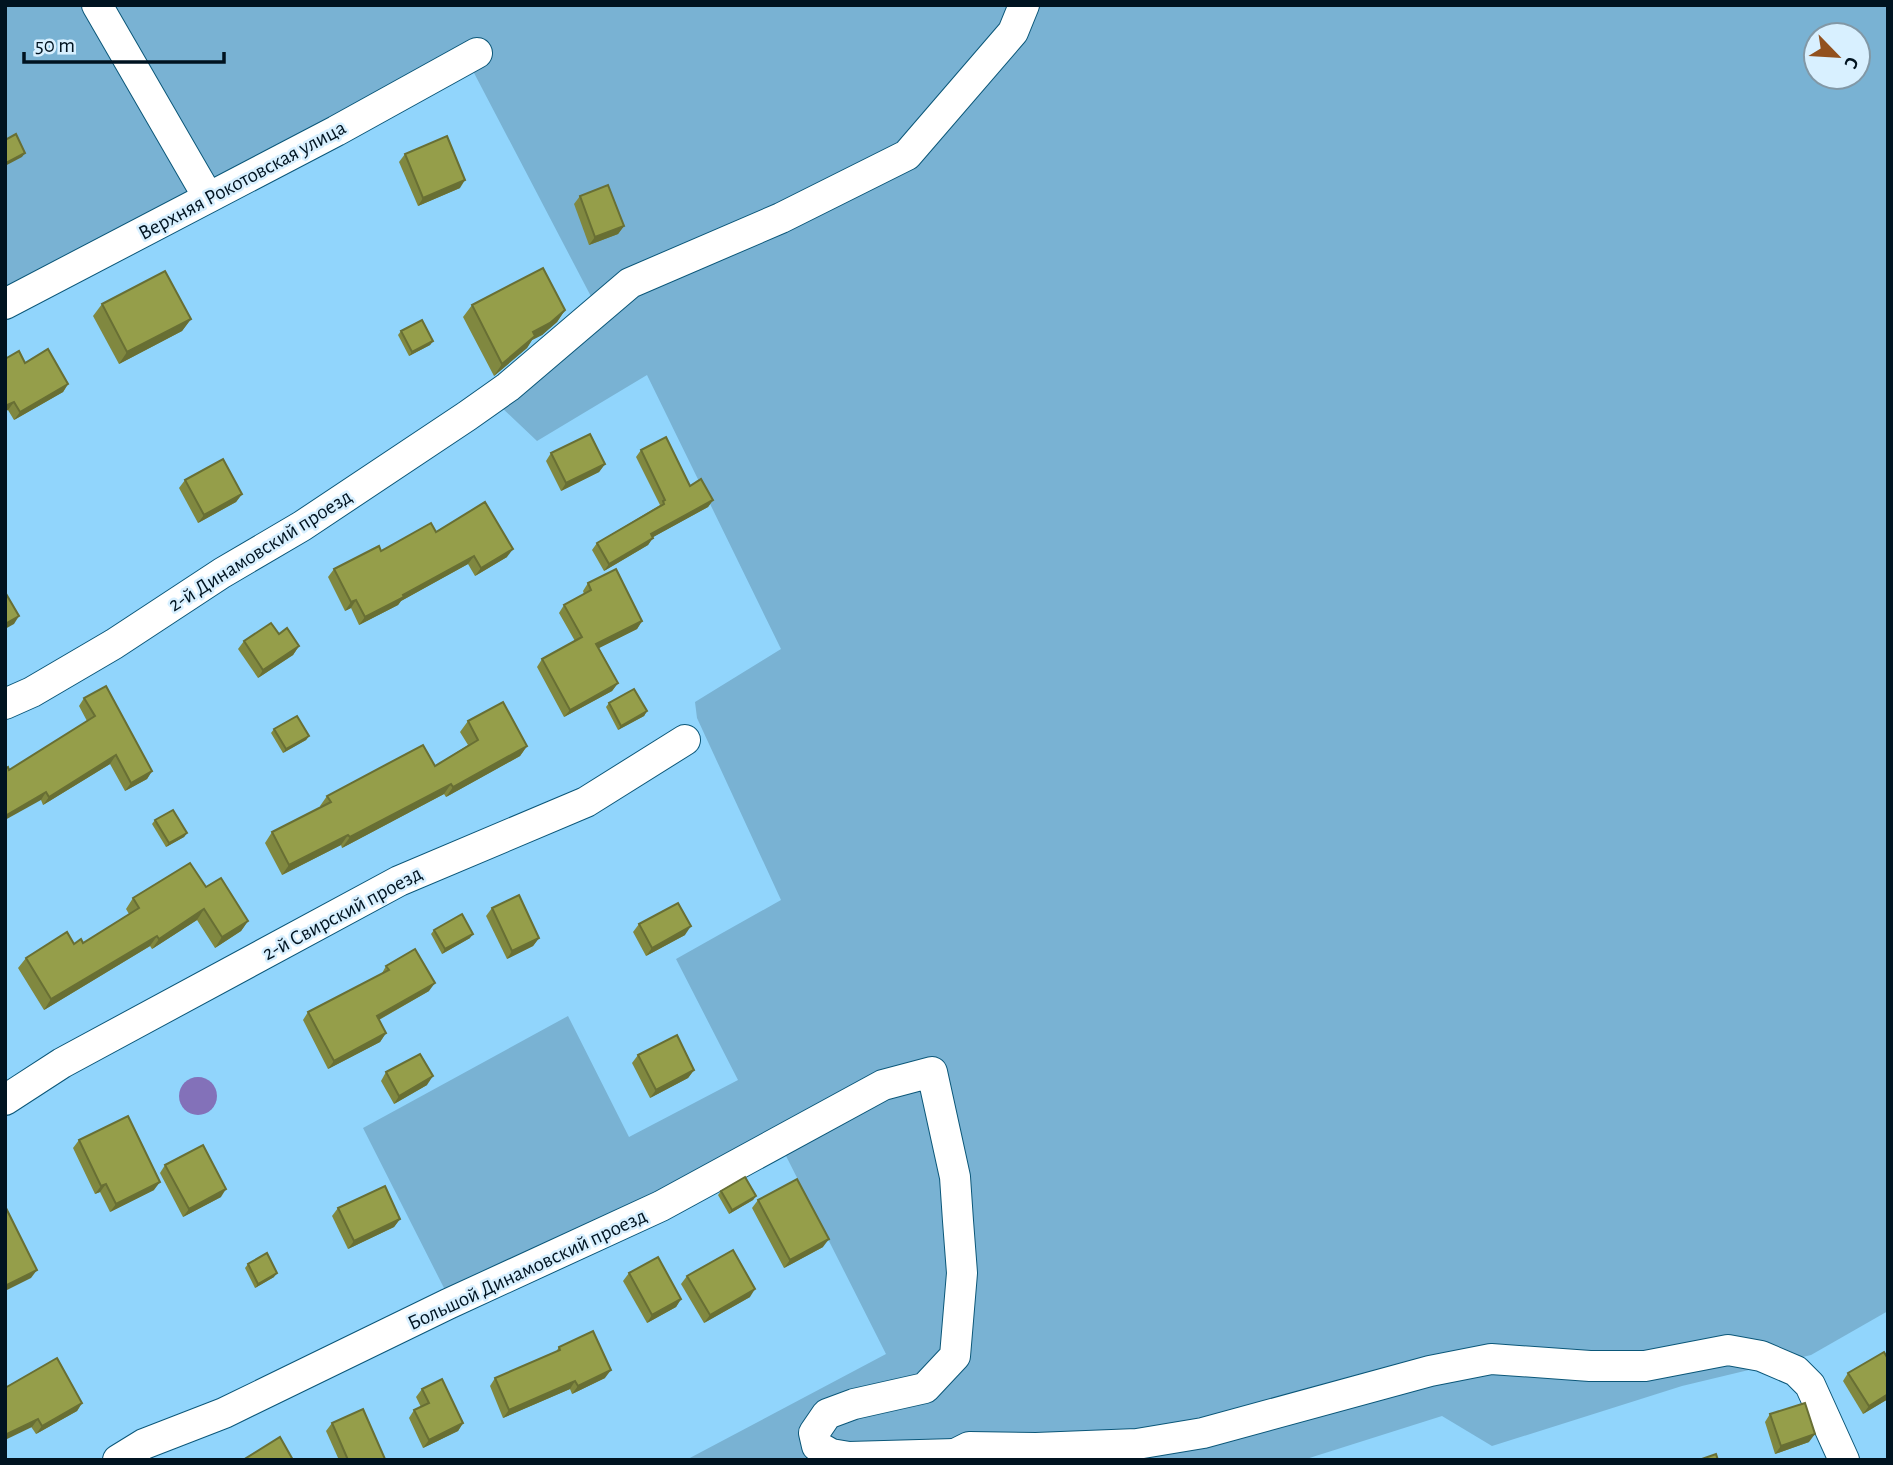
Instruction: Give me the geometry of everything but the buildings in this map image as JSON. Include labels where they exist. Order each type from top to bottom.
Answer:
[{"type":"street","points":[[97,5],[208,197]]},
{"type":"street","name":"2-й Динамовский проезд","points":[[5,704],[32,692],[114,644],[222,573],[302,526],[508,387],[630,283],[781,218],[907,155],[1013,32],[1024,5]]},
{"type":"street","name":"Верхняя Рокотовская улица","points":[[5,304],[336,131],[477,53]]},
{"type":"street","name":"2-й Свирский проезд","points":[[5,1100],[74,1057],[399,881],[586,802],[685,740]]},
{"type":"street","name":"Большой Динамовский проезд","points":[[118,1460],[144,1444],[224,1413],[448,1304],[661,1206],[883,1084],[932,1072],[955,1177],[962,1273],[955,1356],[925,1388],[854,1404],[827,1414],[814,1433],[817,1446],[831,1454],[849,1457],[959,1457]]},
{"type":"street","points":[[959,1457],[969,1447],[1036,1448],[1137,1444],[1203,1433],[1430,1371],[1491,1359],[1590,1366],[1645,1366],[1728,1350],[1761,1356],[1796,1371],[1810,1385],[1844,1460]]},
{"type":"shaded area","points":[[5,5],[1888,5],[1888,1311],[1811,1355],[1682,1386],[1492,1446],[1442,1416],[1303,1460],[686,1460],[886,1354],[781,1146],[453,1314],[444,1288],[363,1128],[568,1016],[629,1137],[738,1080],[676,959],[781,900],[697,718],[695,702],[781,649],[647,375],[537,441],[499,405],[596,306],[473,71],[5,317]]},
{"type":"shaded area","points":[[198,1077],[211,1083],[217,1096],[211,1109],[198,1115],[185,1109],[179,1096],[185,1083]]}]
